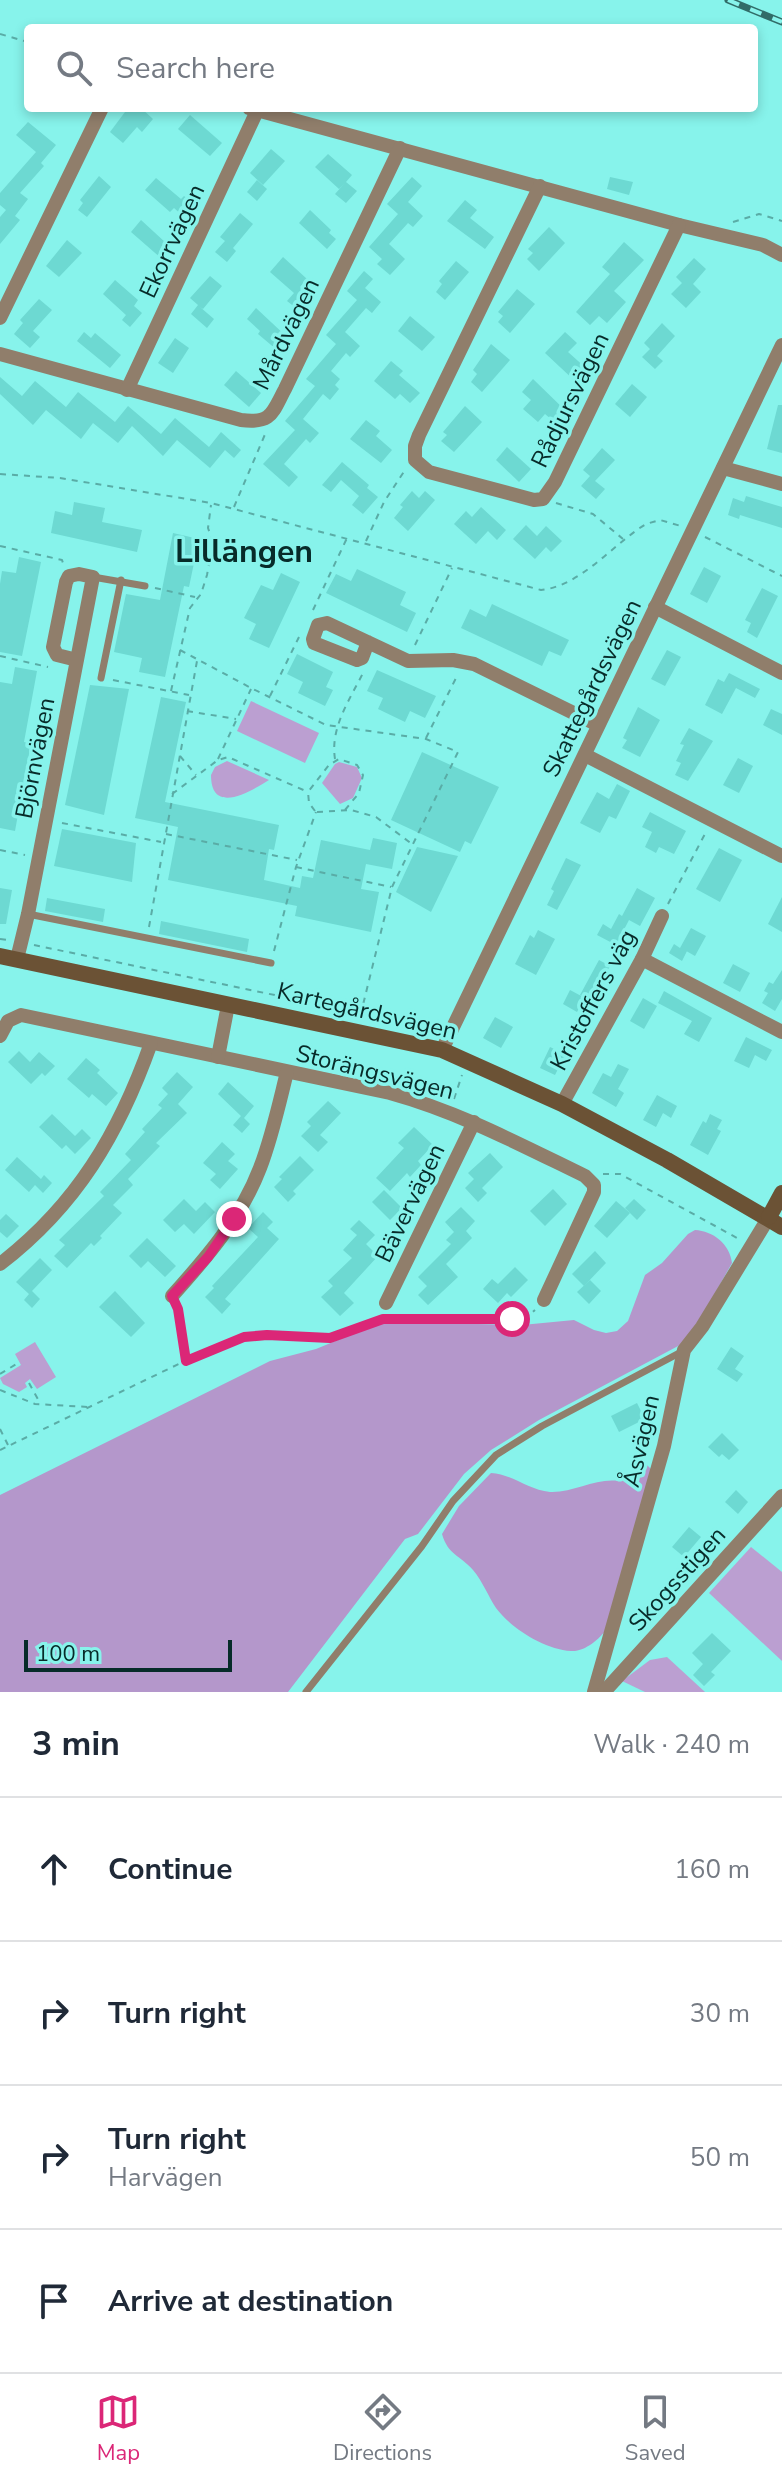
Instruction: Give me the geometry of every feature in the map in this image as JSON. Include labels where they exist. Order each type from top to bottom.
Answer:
[{"type":"street","points":[[0,318],[100,112]]},
{"type":"street","name":"Ekorrvägen","points":[[127,390],[252,112]]},
{"type":"street","points":[[264,112],[763,245],[782,255]]},
{"type":"street","name":"Mårdvägen","points":[[0,354],[241,420],[259,422],[267,419],[285,389],[400,148]]},
{"type":"street","points":[[415,460],[419,435],[540,186]]},
{"type":"street","name":"Rådjursvägen","points":[[415,460],[429,472],[534,500],[543,499],[555,482],[679,225]]},
{"type":"street","name":"Skattegårdsvägen","points":[[442,1050],[782,345]]},
{"type":"street","points":[[723,468],[782,484]]},
{"type":"street","points":[[76,666],[57,655],[53,647],[69,576],[79,574],[93,577]]},
{"type":"street","name":"Björnvägen","points":[[13,953],[28,914],[93,577]]},
{"type":"street","points":[[655,607],[782,673]]},
{"type":"street","points":[[368,642],[408,661],[464,661],[598,725]]},
{"type":"street","points":[[585,755],[782,856]]},
{"type":"street","name":"Kristoffers väg","points":[[562,1104],[642,959],[662,916]]},
{"type":"street","name":"Kartegårdsvägen","points":[[13,953],[228,1005],[442,1050],[562,1104],[775,1222]]},
{"type":"street","points":[[642,959],[782,1032]]},
{"type":"street","points":[[218,1057],[228,1005]]},
{"type":"street","name":"Storängsvägen","points":[[0,1036],[8,1021],[21,1015],[390,1093],[424,1102],[474,1122],[592,1186]]},
{"type":"street","points":[[0,1264],[52,1218],[94,1164],[131,1099],[151,1043]]},
{"type":"street","points":[[172,1296],[223,1237],[249,1192],[260,1169],[287,1072]]},
{"type":"street","name":"Bävervägen","points":[[386,1303],[474,1122]]},
{"type":"street","points":[[544,1300],[592,1186]]},
{"type":"street","points":[[775,1222],[782,1193]]},
{"type":"street","name":"Åsvägen","points":[[594,1692],[664,1446],[684,1350],[694,1340],[753,1244],[775,1222]]},
{"type":"street","name":"Skogsstigen","points":[[604,1692],[782,1496]]},
{"type":"street","points":[[606,1654],[628,1665]]},
{"type":"lane","points":[[93,577],[145,586]]},
{"type":"lane","points":[[101,678],[121,580]]},
{"type":"lane","points":[[28,914],[271,963]]},
{"type":"lane","points":[[306,1692],[413,1557],[453,1501],[496,1455],[542,1426],[684,1350]]},
{"type":"path","points":[[0,34],[24,41]]},
{"type":"path","points":[[732,222],[759,214],[782,221]]},
{"type":"path","points":[[233,508],[263,441],[267,419]]},
{"type":"path","points":[[365,542],[395,483],[415,460]]},
{"type":"path","points":[[0,474],[60,478],[211,503],[529,587],[552,589],[574,578],[646,524],[660,520],[693,531],[782,576]]},
{"type":"path","points":[[543,499],[593,514],[623,540]]},
{"type":"path","points":[[171,691],[190,608],[201,594],[213,542],[208,528],[211,503]]},
{"type":"path","points":[[0,546],[62,560],[69,576]]},
{"type":"path","points":[[408,661],[453,567]]},
{"type":"path","points":[[145,586],[197,597]]},
{"type":"path","points":[[180,650],[251,688],[336,727],[426,739],[458,752],[392,887],[361,1013]]},
{"type":"path","points":[[0,656],[76,666]]},
{"type":"path","points":[[147,938],[197,660]]},
{"type":"path","points":[[426,739],[464,661]]},
{"type":"path","points":[[316,812],[309,803],[308,792],[335,759],[336,727],[362,674]]},
{"type":"path","points":[[101,678],[190,695]]},
{"type":"path","points":[[218,760],[251,688]]},
{"type":"path","points":[[187,711],[237,719]]},
{"type":"path","points":[[179,755],[197,776]]},
{"type":"path","points":[[171,795],[218,760],[228,757],[308,792]]},
{"type":"path","points":[[335,759],[354,763],[363,775],[359,793],[345,810]]},
{"type":"path","points":[[316,812],[345,810],[381,819],[412,844]]},
{"type":"path","points":[[271,963],[298,860],[316,812]]},
{"type":"path","points":[[46,820],[162,842]]},
{"type":"path","points":[[662,916],[713,820]]},
{"type":"path","points":[[164,834],[298,860]]},
{"type":"path","points":[[0,850],[38,858]]},
{"type":"path","points":[[296,867],[392,887]]},
{"type":"path","points":[[0,939],[13,953],[452,1028]]},
{"type":"path","points":[[592,1186],[608,1173],[620,1174],[753,1244]]},
{"type":"path","points":[[172,1296],[178,1309],[186,1361]]},
{"type":"path","points":[[0,1450],[186,1361],[244,1337],[330,1338],[383,1319],[522,1319],[533,1313],[544,1300]]},
{"type":"path","points":[[0,1374],[18,1363]]},
{"type":"path","points":[[29,1383],[42,1405]]},
{"type":"path","points":[[0,1390],[26,1402],[90,1407]]},
{"type":"path","points":[[0,1429],[9,1446]]},
{"type":"shaded area","points":[[251,701],[319,733],[305,763],[237,731]]},
{"type":"shaded area","points":[[227,761],[269,780],[233,797],[218,795],[211,775],[215,767]]},
{"type":"shaded area","points":[[339,762],[357,767],[362,778],[353,798],[340,804],[322,783]]},
{"type":"shaded area","points":[[695,1230],[720,1240],[728,1250],[732,1263],[698,1324],[680,1345],[539,1420],[491,1450],[464,1474],[418,1534],[405,1539],[288,1692],[0,1692],[0,1495],[270,1361],[316,1349],[372,1326],[390,1322],[522,1325],[574,1320],[594,1330],[606,1333],[617,1331],[628,1321],[645,1275],[662,1263]]},
{"type":"shaded area","points":[[35,1342],[56,1377],[37,1389],[30,1379],[25,1383],[27,1387],[19,1392],[3,1384],[0,1378],[21,1365],[15,1354]]},
{"type":"shaded area","points":[[645,1463],[651,1469],[607,1629],[596,1641],[581,1649],[571,1651],[550,1646],[529,1637],[511,1623],[496,1608],[473,1570],[451,1551],[442,1534],[459,1506],[491,1473],[542,1491],[559,1492],[618,1481]]},
{"type":"shaded area","points":[[751,1547],[782,1572],[782,1661],[709,1593]]},
{"type":"shaded area","points":[[667,1657],[705,1692],[645,1692],[622,1681],[650,1660]]},
{"type":"building","points":[[125,112],[145,112],[153,119],[142,132],[137,127],[123,143],[110,132]]},
{"type":"building","points":[[190,115],[222,143],[210,156],[178,129]]},
{"type":"building","points":[[28,122],[56,145],[41,163],[44,166],[20,193],[28,199],[15,216],[20,220],[0,244],[0,217],[6,210],[0,205],[0,193],[36,152],[16,135]]},
{"type":"building","points":[[271,149],[285,161],[263,185],[250,173]]},
{"type":"building","points":[[328,154],[352,175],[346,182],[357,191],[346,203],[335,194],[344,184],[339,189],[315,167]]},
{"type":"building","points":[[99,176],[111,187],[87,217],[78,210],[83,203],[80,200]]},
{"type":"building","points":[[412,177],[422,186],[408,202],[423,216],[413,227],[408,223],[389,244],[405,259],[390,275],[377,264],[382,259],[369,247],[398,214],[387,204]]},
{"type":"building","points":[[610,177],[633,182],[629,195],[607,189]]},
{"type":"building","points":[[156,178],[181,199],[184,196],[194,204],[183,216],[174,208],[170,212],[145,190]]},
{"type":"building","points":[[257,180],[267,189],[257,201],[247,192]]},
{"type":"building","points":[[465,200],[477,210],[470,218],[494,237],[485,249],[447,221]]},
{"type":"building","points":[[310,210],[336,239],[327,249],[299,223]]},
{"type":"building","points":[[240,213],[253,224],[233,248],[236,251],[227,262],[215,252],[225,241],[220,237]]},
{"type":"building","points":[[141,220],[166,243],[164,246],[169,251],[162,259],[131,232]]},
{"type":"building","points":[[549,227],[565,243],[539,271],[527,259],[533,253],[528,249]]},
{"type":"building","points":[[67,240],[82,253],[59,277],[46,266]]},
{"type":"building","points":[[624,242],[644,260],[614,291],[626,302],[607,323],[599,316],[590,325],[576,312],[610,274],[602,267]]},
{"type":"building","points":[[283,257],[307,279],[300,287],[308,294],[296,308],[287,301],[294,293],[270,272]]},
{"type":"building","points":[[694,258],[706,269],[693,284],[701,292],[686,308],[671,294],[682,283],[676,277]]},
{"type":"building","points":[[456,261],[469,272],[445,300],[436,292],[442,284],[439,281]]},
{"type":"building","points":[[364,271],[373,279],[365,288],[381,302],[372,313],[366,308],[345,332],[360,346],[350,357],[346,353],[331,371],[340,379],[335,385],[339,389],[330,400],[323,394],[303,419],[319,433],[310,443],[306,439],[284,464],[298,477],[289,487],[263,464],[295,430],[285,421],[315,386],[306,379],[336,344],[326,335],[357,300],[347,291]]},
{"type":"building","points":[[210,276],[222,286],[203,309],[200,307],[214,319],[207,328],[191,314],[198,305],[190,298]]},
{"type":"building","points":[[115,280],[138,300],[134,306],[142,313],[130,327],[122,320],[126,315],[103,294]]},
{"type":"building","points":[[517,289],[535,304],[510,333],[498,322],[503,316],[498,312]]},
{"type":"building","points":[[39,299],[52,310],[33,331],[40,337],[30,348],[14,334],[23,323],[20,320]]},
{"type":"building","points":[[256,308],[287,337],[277,350],[258,334],[260,331],[247,319]]},
{"type":"building","points":[[410,316],[435,337],[422,351],[398,331]]},
{"type":"building","points":[[662,323],[675,336],[657,356],[663,361],[655,369],[642,357],[650,349],[644,343]]},
{"type":"building","points":[[84,332],[91,338],[95,333],[121,355],[110,368],[77,341]]},
{"type":"building","points":[[565,332],[577,343],[568,352],[587,369],[576,382],[545,353]]},
{"type":"building","points":[[175,338],[189,348],[173,373],[158,363]]},
{"type":"building","points":[[491,344],[510,360],[482,392],[471,382],[477,374],[473,370]]},
{"type":"building","points":[[391,361],[403,371],[399,375],[420,393],[410,403],[400,394],[395,399],[374,381]]},
{"type":"building","points":[[236,371],[261,393],[249,407],[224,385]]},
{"type":"building","points":[[0,377],[22,396],[35,381],[66,407],[78,392],[115,422],[128,406],[161,434],[175,418],[209,447],[221,432],[241,450],[234,458],[225,450],[210,468],[177,440],[163,456],[132,426],[118,443],[93,423],[81,439],[46,410],[33,425],[0,394]]},
{"type":"building","points":[[533,379],[569,414],[558,425],[545,414],[538,422],[523,409],[531,400],[522,392]]},
{"type":"building","points":[[632,384],[647,397],[630,417],[615,404]]},
{"type":"building","points":[[778,405],[782,405],[782,453],[767,449]]},
{"type":"building","points":[[465,406],[482,422],[454,452],[441,441],[447,435],[443,432]]},
{"type":"building","points":[[366,420],[380,431],[376,436],[392,450],[381,463],[350,439]]},
{"type":"building","points":[[507,447],[531,469],[519,482],[496,460]]},
{"type":"building","points":[[602,448],[615,460],[595,481],[605,489],[596,499],[581,486],[590,476],[583,470]]},
{"type":"building","points":[[342,462],[378,497],[363,514],[352,505],[359,496],[341,480],[331,492],[322,485]]},
{"type":"building","points":[[412,491],[419,498],[425,491],[435,500],[408,531],[394,518]]},
{"type":"building","points":[[746,496],[782,507],[782,528],[740,515],[739,519],[728,515],[733,498],[744,502]]},
{"type":"building","points":[[74,502],[105,508],[102,522],[142,530],[137,552],[51,533],[55,511],[72,515]]},
{"type":"building","points":[[481,507],[506,530],[497,540],[488,531],[476,544],[454,524],[466,511],[472,517]]},
{"type":"building","points":[[526,525],[537,536],[546,526],[562,541],[551,552],[546,547],[535,559],[513,539]]},
{"type":"building","points":[[173,533],[199,539],[189,587],[184,586],[165,677],[139,672],[142,658],[114,652],[126,594],[160,600]]},
{"type":"building","points":[[19,557],[41,562],[22,656],[0,652],[2,571],[16,573]]},
{"type":"building","points":[[704,567],[721,576],[707,603],[690,594]]},
{"type":"building","points":[[357,569],[406,592],[400,605],[416,613],[407,632],[326,593],[336,574],[351,581]]},
{"type":"building","points":[[281,573],[300,582],[269,648],[249,639],[256,624],[244,618],[261,585],[273,590]]},
{"type":"building","points":[[762,588],[778,596],[757,638],[747,632],[751,623],[745,620]]},
{"type":"building","points":[[492,604],[569,640],[561,656],[549,651],[542,666],[461,628],[470,609],[486,617]]},
{"type":"building","points":[[667,650],[681,657],[665,686],[651,679]]},
{"type":"building","points":[[297,654],[333,672],[326,687],[333,690],[325,706],[298,693],[303,682],[287,674]]},
{"type":"building","points":[[15,667],[37,671],[24,742],[31,743],[15,831],[0,828],[0,682],[12,684]]},
{"type":"building","points":[[377,670],[436,696],[425,718],[410,711],[405,722],[378,709],[383,698],[367,691]]},
{"type":"building","points":[[729,673],[760,689],[755,698],[736,688],[722,714],[705,705],[718,679],[724,682]]},
{"type":"building","points":[[90,685],[129,689],[104,815],[65,805]]},
{"type":"building","points":[[161,697],[186,702],[165,802],[279,825],[274,850],[269,849],[264,880],[300,888],[302,876],[313,878],[321,840],[370,850],[373,838],[397,843],[392,869],[366,864],[361,889],[379,892],[371,932],[295,916],[297,906],[168,880],[178,827],[135,818]]},
{"type":"building","points":[[638,707],[660,720],[640,757],[622,748],[627,740],[623,738]]},
{"type":"building","points":[[771,709],[782,714],[782,735],[763,725]]},
{"type":"building","points":[[689,728],[713,741],[688,781],[675,775],[681,763],[676,761],[684,745],[680,744]]},
{"type":"building","points":[[422,752],[499,787],[471,844],[465,841],[460,852],[391,820]]},
{"type":"building","points":[[738,758],[753,766],[739,793],[723,785]]},
{"type":"building","points":[[617,784],[630,791],[616,819],[609,816],[600,833],[580,823],[597,792],[609,799]]},
{"type":"building","points":[[650,812],[686,831],[674,854],[659,847],[656,853],[645,847],[652,832],[642,827]]},
{"type":"building","points":[[62,829],[136,843],[132,882],[54,866]]},
{"type":"building","points":[[417,847],[458,856],[431,912],[396,892]]},
{"type":"building","points":[[719,848],[742,860],[720,902],[696,889]]},
{"type":"building","points":[[566,858],[581,865],[557,910],[547,905]]},
{"type":"building","points":[[0,888],[12,890],[6,924],[0,924]]},
{"type":"building","points":[[637,888],[655,898],[640,926],[629,920],[616,945],[597,935],[603,924],[611,929]]},
{"type":"building","points":[[782,897],[782,932],[768,924]]},
{"type":"building","points":[[47,898],[105,909],[103,922],[45,911]]},
{"type":"building","points":[[161,921],[249,939],[247,952],[159,934]]},
{"type":"building","points":[[691,928],[706,936],[695,956],[687,951],[682,961],[669,953],[674,944],[680,948]]},
{"type":"building","points":[[538,930],[555,939],[536,975],[515,964],[530,935],[534,938]]},
{"type":"building","points":[[599,960],[610,966],[606,973],[610,975],[594,1003],[580,995]]},
{"type":"building","points":[[733,964],[750,973],[740,992],[723,983]]},
{"type":"building","points":[[782,970],[782,999],[775,1011],[762,1003],[768,993],[764,991]]},
{"type":"building","points":[[570,990],[585,998],[577,1012],[563,1004]]},
{"type":"building","points":[[664,991],[712,1018],[699,1042],[684,1034],[692,1021],[658,1003]]},
{"type":"building","points":[[643,998],[657,1006],[644,1029],[630,1021]]},
{"type":"building","points":[[495,1017],[513,1027],[501,1048],[483,1038]]},
{"type":"building","points":[[746,1037],[772,1050],[766,1061],[755,1055],[749,1068],[734,1061]]},
{"type":"building","points":[[550,1047],[571,1057],[566,1068],[560,1065],[555,1075],[540,1068]]},
{"type":"building","points":[[19,1051],[30,1062],[39,1052],[55,1066],[31,1084],[8,1062]]},
{"type":"building","points":[[86,1058],[118,1093],[106,1106],[92,1094],[89,1098],[67,1079]]},
{"type":"building","points":[[618,1064],[629,1069],[618,1089],[624,1093],[616,1107],[592,1093],[603,1073],[611,1077]]},
{"type":"building","points":[[177,1072],[193,1087],[178,1104],[187,1113],[156,1143],[160,1146],[128,1179],[133,1185],[113,1205],[122,1213],[94,1246],[91,1243],[67,1268],[54,1256],[65,1245],[59,1240],[104,1196],[100,1192],[131,1160],[125,1154],[145,1132],[142,1129],[162,1108],[158,1105],[168,1094],[162,1088]]},
{"type":"building","points":[[228,1082],[254,1106],[244,1118],[250,1124],[242,1133],[233,1125],[241,1116],[218,1094]]},
{"type":"building","points":[[657,1095],[677,1106],[671,1118],[663,1113],[656,1127],[643,1120]]},
{"type":"building","points":[[328,1101],[341,1113],[320,1135],[328,1142],[318,1152],[301,1136],[311,1126],[307,1122]]},
{"type":"building","points":[[52,1114],[75,1136],[82,1129],[91,1138],[75,1154],[66,1145],[62,1149],[39,1127]]},
{"type":"building","points":[[710,1114],[722,1120],[717,1129],[721,1131],[708,1155],[690,1145]]},
{"type":"building","points":[[414,1127],[433,1145],[418,1161],[421,1165],[410,1177],[407,1173],[390,1191],[376,1178],[404,1148],[398,1143]]},
{"type":"building","points":[[222,1142],[235,1154],[228,1161],[238,1169],[220,1189],[210,1180],[216,1174],[203,1163]]},
{"type":"building","points":[[490,1153],[503,1167],[482,1188],[487,1193],[478,1202],[465,1188],[474,1179],[468,1173]]},
{"type":"building","points":[[300,1156],[314,1170],[293,1191],[296,1194],[288,1202],[274,1187],[282,1179],[279,1177]]},
{"type":"building","points":[[17,1157],[41,1179],[44,1175],[52,1183],[43,1193],[35,1185],[29,1192],[5,1170]]},
{"type":"building","points":[[553,1189],[567,1204],[545,1226],[530,1211]]},
{"type":"building","points":[[384,1190],[402,1208],[390,1220],[372,1202]]},
{"type":"building","points":[[184,1199],[196,1211],[205,1202],[215,1212],[194,1234],[184,1224],[175,1232],[163,1220]]},
{"type":"building","points":[[634,1199],[646,1210],[637,1220],[625,1208]]},
{"type":"building","points":[[616,1201],[630,1213],[607,1238],[594,1226]]},
{"type":"building","points":[[461,1207],[475,1221],[466,1231],[472,1238],[446,1264],[458,1277],[428,1305],[418,1295],[427,1286],[418,1277],[451,1244],[446,1240],[454,1232],[445,1222]]},
{"type":"building","points":[[263,1212],[273,1222],[267,1228],[279,1239],[225,1299],[231,1304],[222,1314],[205,1297],[258,1237],[248,1228]]},
{"type":"building","points":[[6,1214],[19,1226],[7,1238],[0,1232],[0,1220]]},
{"type":"building","points":[[359,1220],[375,1235],[366,1244],[378,1256],[344,1293],[354,1303],[340,1316],[321,1297],[333,1286],[328,1281],[352,1258],[343,1250],[357,1235],[350,1229]]},
{"type":"building","points":[[147,1238],[176,1266],[165,1277],[148,1261],[141,1268],[129,1256]]},
{"type":"building","points":[[595,1251],[606,1263],[584,1286],[572,1274]]},
{"type":"building","points":[[40,1258],[52,1270],[32,1291],[40,1299],[32,1308],[24,1300],[29,1294],[16,1282]]},
{"type":"building","points":[[515,1267],[528,1280],[511,1297],[507,1293],[498,1303],[483,1289],[492,1279],[498,1284]]},
{"type":"building","points":[[590,1280],[601,1291],[589,1304],[577,1292]]},
{"type":"building","points":[[115,1291],[145,1323],[131,1337],[99,1307]]},
{"type":"building","points":[[731,1347],[744,1356],[735,1369],[743,1374],[737,1382],[717,1369]]},
{"type":"building","points":[[637,1403],[645,1419],[619,1432],[611,1416]]},
{"type":"building","points":[[722,1433],[739,1450],[729,1460],[722,1454],[719,1457],[708,1447]]},
{"type":"building","points":[[736,1490],[748,1502],[738,1514],[725,1502]]},
{"type":"building","points":[[689,1527],[701,1537],[684,1557],[672,1547]]},
{"type":"building","points":[[712,1633],[731,1651],[711,1672],[715,1675],[704,1686],[693,1675],[703,1664],[692,1653]]},
{"type":"railway","points":[[728,0],[782,22]]},
{"type":"district","name":"Lillängen","points":[[244,551]]},
{"type":"route","points":[[234,1219],[208,1257],[172,1296],[178,1309],[186,1361],[227,1342],[254,1335],[330,1338],[383,1319],[512,1319]]}]
